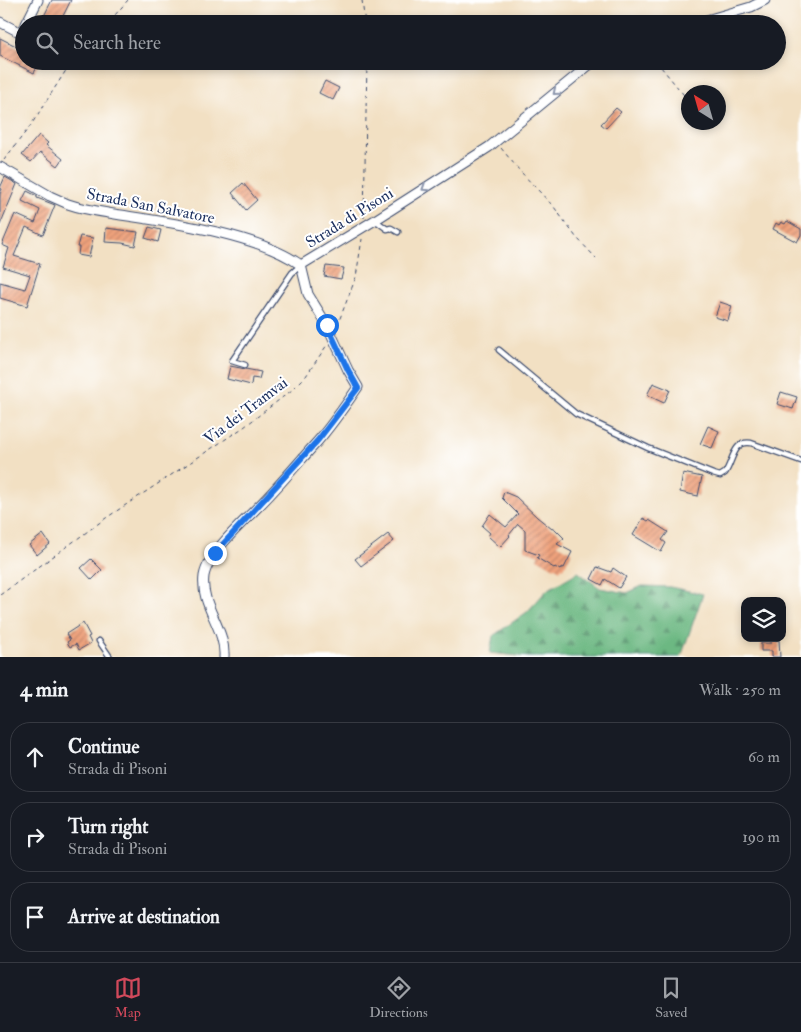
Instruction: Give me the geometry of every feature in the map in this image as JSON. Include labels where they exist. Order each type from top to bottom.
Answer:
[{"type":"street","points":[[30,15],[38,0]]},
{"type":"street","points":[[724,15],[752,7],[765,0]]},
{"type":"street","points":[[0,22],[15,31]]},
{"type":"street","name":"Strada di Pisoni","points":[[224,657],[222,638],[210,611],[204,590],[206,571],[219,549],[318,440],[358,388],[327,325],[308,294],[301,264],[375,220],[496,142],[583,70]]},
{"type":"street","name":"Strada San Salvatore","points":[[0,166],[50,196],[71,205],[242,239],[273,249],[301,264]]},
{"type":"lane","points":[[375,220],[387,229],[391,228],[398,232]]},
{"type":"lane","points":[[245,365],[232,361],[292,274],[301,264]]},
{"type":"lane","points":[[499,350],[576,414],[648,448],[713,474],[720,476],[725,473],[738,447],[745,442],[801,462]]},
{"type":"lane","points":[[99,641],[110,657]]},
{"type":"path","points":[[115,15],[128,0]]},
{"type":"path","points":[[362,0],[364,15]]},
{"type":"path","points":[[0,166],[32,125],[66,70]]},
{"type":"path","name":"Via dei Tramvai","points":[[0,594],[106,518],[236,433],[292,390],[306,376],[333,337],[356,277],[364,226],[367,70]]},
{"type":"path","points":[[663,70],[681,91]]},
{"type":"path","points":[[496,142],[596,258]]},
{"type":"green space","points":[[578,572],[600,588],[627,593],[642,586],[670,587],[703,594],[681,657],[529,657],[490,653],[493,636],[527,612],[547,590]]},
{"type":"building","points":[[52,0],[71,0],[64,15],[44,15]]},
{"type":"building","points":[[0,38],[15,46],[15,64],[0,56]]},
{"type":"building","points":[[325,81],[339,88],[333,100],[319,93]]},
{"type":"building","points":[[616,108],[621,112],[606,128],[601,124]]},
{"type":"building","points":[[39,135],[48,143],[46,145],[63,159],[58,166],[40,152],[31,162],[22,155]]},
{"type":"building","points":[[5,177],[17,184],[0,225],[0,194],[2,189],[0,188]]},
{"type":"building","points":[[243,183],[257,200],[246,210],[232,193]]},
{"type":"building","points":[[27,191],[37,196],[37,198],[55,205],[43,235],[26,227],[14,256],[40,264],[27,306],[0,298],[0,282],[25,289],[30,275],[3,267],[9,248],[2,245],[15,214],[35,223],[40,210],[22,201]]},
{"type":"building","points":[[787,221],[801,229],[801,235],[797,242],[773,229],[776,223],[779,225],[781,222],[785,224]]},
{"type":"building","points":[[149,227],[161,230],[158,242],[145,238]]},
{"type":"building","points":[[106,228],[138,232],[135,246],[105,242]]},
{"type":"building","points":[[80,236],[93,238],[89,257],[78,255],[79,247],[77,247]]},
{"type":"building","points":[[326,266],[344,268],[341,279],[324,276]]},
{"type":"building","points":[[720,302],[732,306],[728,321],[715,317]]},
{"type":"building","points":[[230,366],[261,372],[259,379],[252,378],[251,385],[227,379]]},
{"type":"building","points":[[653,383],[670,390],[664,403],[647,395]]},
{"type":"building","points":[[781,392],[797,397],[793,409],[777,404]]},
{"type":"building","points":[[708,426],[719,431],[712,448],[700,444]]},
{"type":"building","points":[[683,473],[702,477],[698,496],[680,492]]},
{"type":"building","points":[[504,492],[516,497],[537,517],[552,529],[554,528],[564,538],[557,544],[572,552],[564,568],[562,567],[560,570],[554,568],[537,558],[539,555],[525,550],[525,530],[518,524],[500,547],[488,536],[490,533],[482,526],[490,514],[506,527],[518,514],[502,498]]},
{"type":"building","points":[[643,518],[668,532],[662,540],[666,543],[661,552],[633,535]]},
{"type":"building","points":[[43,534],[50,544],[37,555],[29,545]]},
{"type":"building","points":[[388,534],[394,541],[361,566],[355,559]]},
{"type":"building","points":[[91,559],[102,570],[92,580],[81,568]]},
{"type":"building","points":[[597,567],[611,572],[613,568],[626,577],[619,588],[605,579],[602,585],[591,579]]},
{"type":"building","points":[[83,623],[90,636],[88,637],[91,643],[79,650],[76,644],[70,647],[67,642],[70,640],[66,634]]},
{"type":"building","points":[[779,642],[780,657],[772,657],[772,651],[761,651],[761,643]]},
{"type":"route","points":[[215,553],[318,440],[358,388],[327,325]]}]
